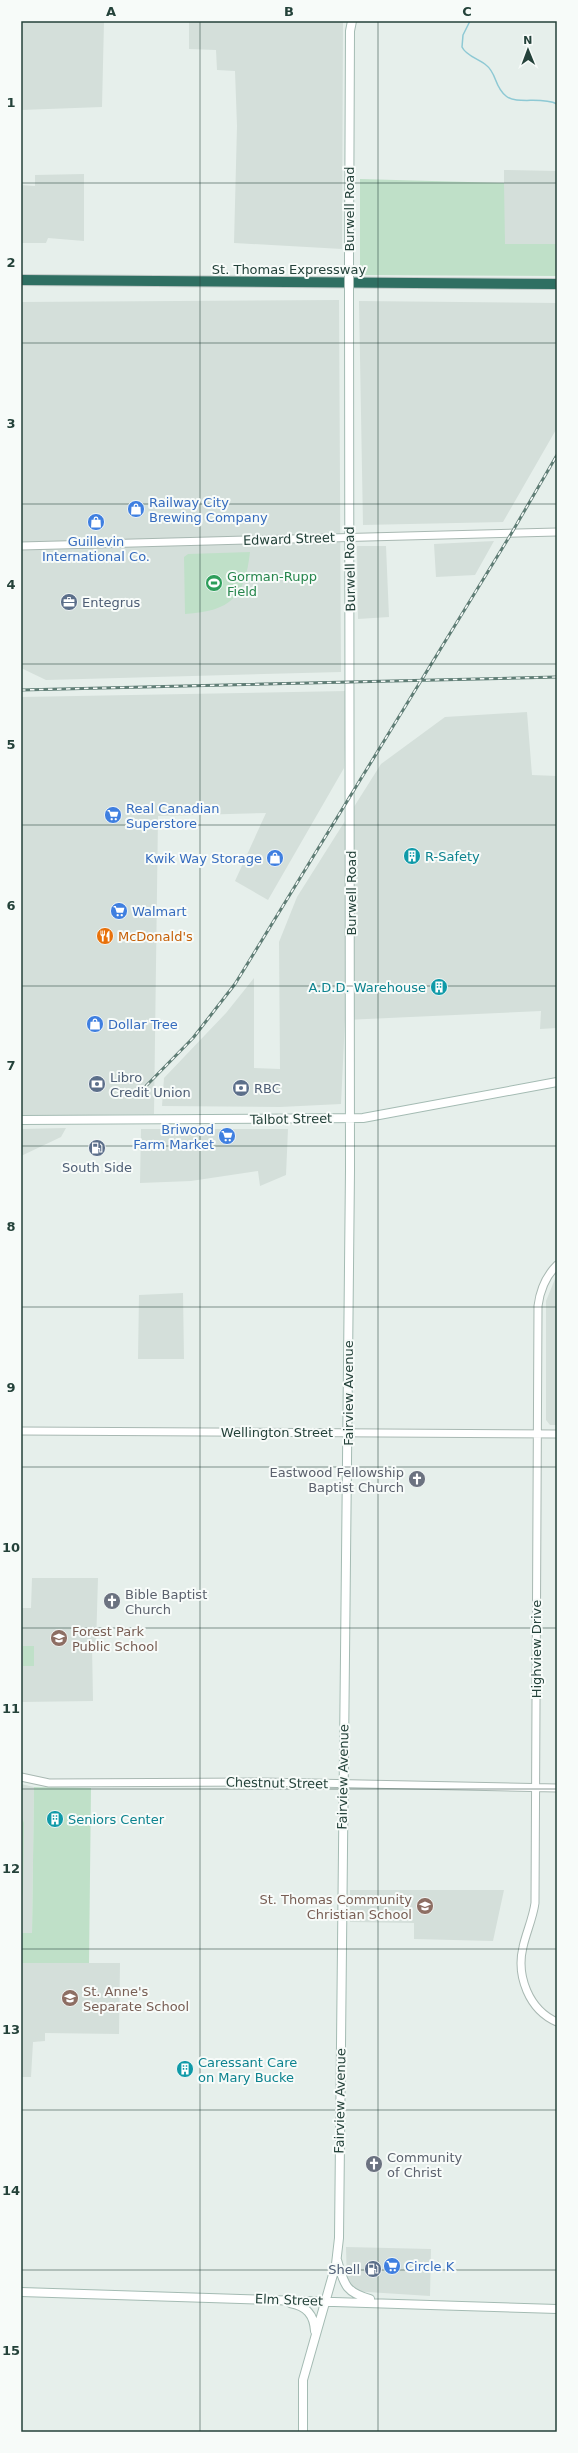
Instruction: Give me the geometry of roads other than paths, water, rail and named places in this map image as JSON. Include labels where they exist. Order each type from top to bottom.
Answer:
[{"type":"highway","name":"St. Thomas Expressway","points":[[21,280],[557,284]]},
{"type":"highway","points":[[21,286],[156,280]]},
{"type":"main road","name":"Burwell Road","points":[[351,1118],[349,257],[350,62],[352,21]]},
{"type":"main road","name":"Talbot Street","points":[[21,1120],[351,1118],[380,1116],[557,1082]]},
{"type":"main road","name":"Fairview Avenue","points":[[303,2432],[303,2380],[337,2259],[340,2238],[343,1785],[351,1118]]},
{"type":"main road","points":[[337,2259],[344,2284],[349,2291],[362,2297],[385,2303]]},
{"type":"main road","name":"Elm Street","points":[[21,2292],[557,2309]]},
{"type":"main road","points":[[276,2299],[299,2305],[311,2313],[315,2335]]},
{"type":"street","name":"Edward Street","points":[[21,546],[557,532]]},
{"type":"street","name":"Highview Drive","points":[[557,1265],[550,1273],[542,1288],[538,1306],[535,1903],[523,1947],[521,1969],[524,1982],[532,2000],[545,2015],[557,2022]]},
{"type":"street","name":"Wellington Street","points":[[21,1431],[557,1434]]},
{"type":"street","name":"Chestnut Street","points":[[21,1777],[49,1783],[200,1781],[557,1788]]},
{"type":"waterway","points":[[470,21],[463,35],[462,47],[466,53],[490,68],[499,88],[506,96],[516,100],[544,101],[557,104]]},
{"type":"railway","points":[[146,1086],[193,1038],[235,984],[511,534],[557,455]]},
{"type":"railway","points":[[21,690],[557,677]]},
{"type":"place","name":"Railway City Brewing Company","points":[[136,509]]},
{"type":"place","name":"Guillevin International Co.","points":[[96,522]]},
{"type":"place","name":"Gorman-Rupp Field","points":[[214,583]]},
{"type":"place","name":"Entegrus","points":[[69,602]]},
{"type":"place","name":"Real Canadian Superstore","points":[[113,815]]},
{"type":"place","name":"R-Safety","points":[[412,856]]},
{"type":"place","name":"Kwik Way Storage","points":[[275,858]]},
{"type":"place","name":"Walmart","points":[[119,911]]},
{"type":"place","name":"McDonald's","points":[[105,936]]},
{"type":"place","name":"A.D.D. Warehouse","points":[[439,987]]},
{"type":"place","name":"Dollar Tree","points":[[95,1024]]},
{"type":"place","name":"Libro Credit Union","points":[[97,1084]]},
{"type":"place","name":"RBC","points":[[241,1088]]},
{"type":"place","name":"Briwood Farm Market","points":[[227,1136]]},
{"type":"place","name":"South Side","points":[[97,1148]]},
{"type":"place","name":"Eastwood Fellowship Baptist Church","points":[[417,1479]]},
{"type":"place","name":"Bible Baptist Church","points":[[112,1601]]},
{"type":"place","name":"Forest Park Public School","points":[[59,1638]]},
{"type":"place","name":"Seniors Center","points":[[55,1819]]},
{"type":"place","name":"St. Thomas Community Christian School","points":[[425,1906]]},
{"type":"place","name":"St. Anne's Separate School","points":[[70,1998]]},
{"type":"place","name":"Caressant Care on Mary Bucke","points":[[185,2069]]},
{"type":"place","name":"Community of Christ","points":[[374,2164]]},
{"type":"place","name":"Circle K","points":[[392,2266]]},
{"type":"place","name":"Shell","points":[[373,2269]]}]
